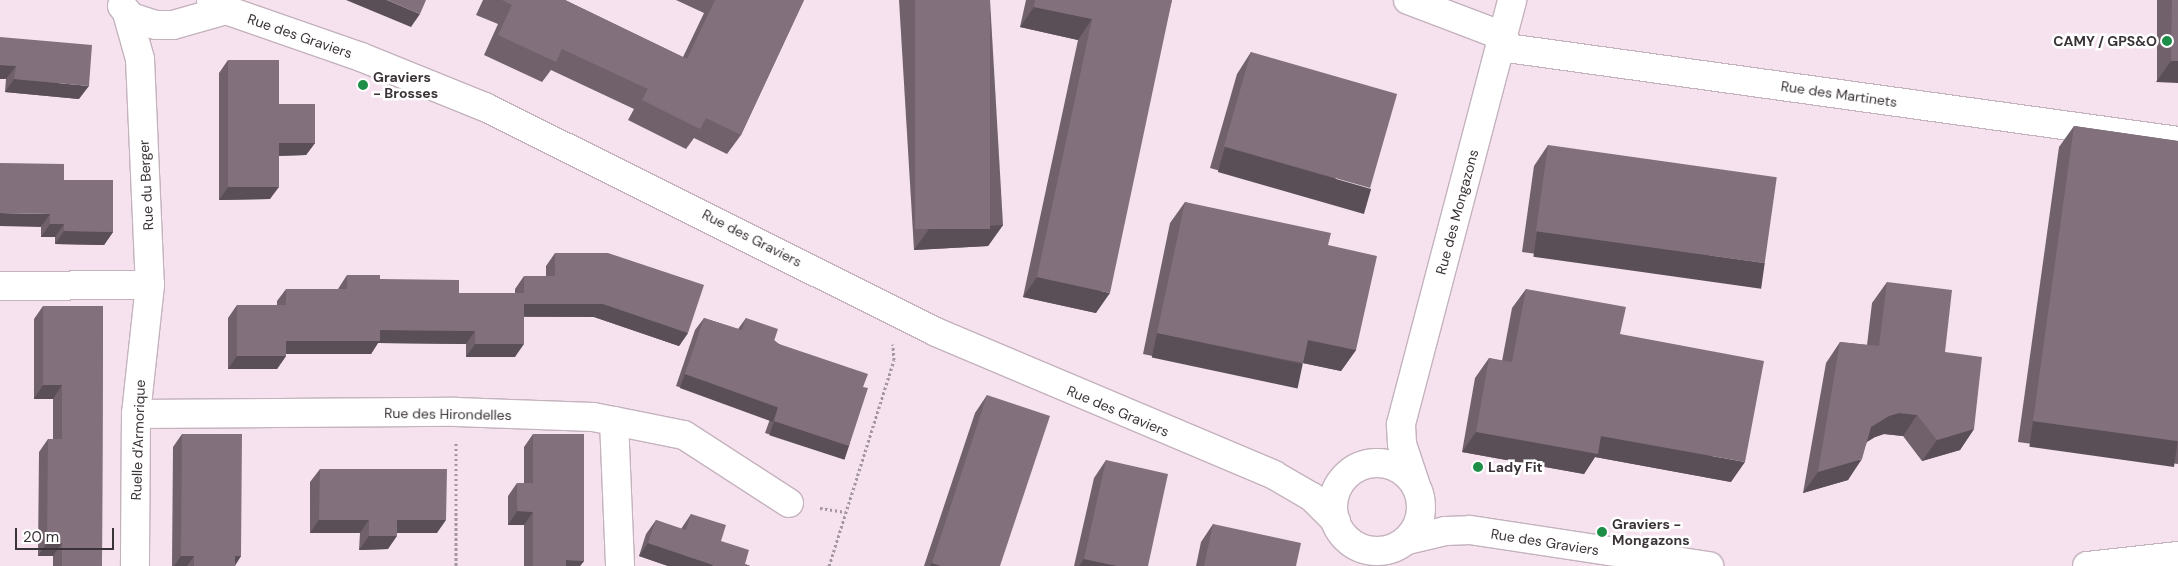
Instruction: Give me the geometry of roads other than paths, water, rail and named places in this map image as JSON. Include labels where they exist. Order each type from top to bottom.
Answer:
[{"type":"street","name":"Rue des Martinets","points":[[1408,0],[1501,42],[2178,141]]},
{"type":"street","name":"Rue des Mongazons","points":[[1354,470],[1389,444],[1401,424],[1512,0]]},
{"type":"street","name":"Rue des Graviers","points":[[121,5],[148,24],[218,5],[361,57],[485,107],[936,332],[1138,420],[1274,475],[1312,497],[1348,543]]},
{"type":"street","name":"Rue du Berger","points":[[121,5],[137,41],[141,85],[150,285]]},
{"type":"street","name":"Rue du Berger","points":[[141,85],[150,57],[164,33],[184,15]]},
{"type":"street","points":[[0,286],[150,285]]},
{"type":"street","name":"Ruelle d'Armorique","points":[[135,566],[136,414],[150,285]]},
{"type":"street","name":"Rue des Hirondelles","points":[[136,414],[456,412],[593,416],[684,435],[788,503]]},
{"type":"street","points":[[614,421],[620,566]]},
{"type":"street","name":"Rue des Mongazons","points":[[1401,424],[1402,444],[1418,490]]},
{"type":"street","points":[[1391,465],[1404,472],[1418,490],[1421,513],[1416,528],[1393,551],[1364,549],[1348,543],[1333,501],[1354,470],[1391,465]]},
{"type":"street","name":"Rue des Graviers","points":[[1274,475],[1299,481],[1354,470]]},
{"type":"street","name":"Rue des Graviers","points":[[1418,490],[1449,522],[1470,530],[1709,566]]},
{"type":"street","name":"Rue des Graviers","points":[[1393,551],[1470,530]]},
{"type":"street","points":[[2087,566],[2178,556]]},
{"type":"place","name":"CAMY / GPS&O","points":[[2167,41]]},
{"type":"place","name":"Graviers - Brosses","points":[[363,85]]},
{"type":"place","name":"Lady Fit","points":[[1478,467]]},
{"type":"place","name":"Graviers - Mongazons","points":[[1602,532]]}]
